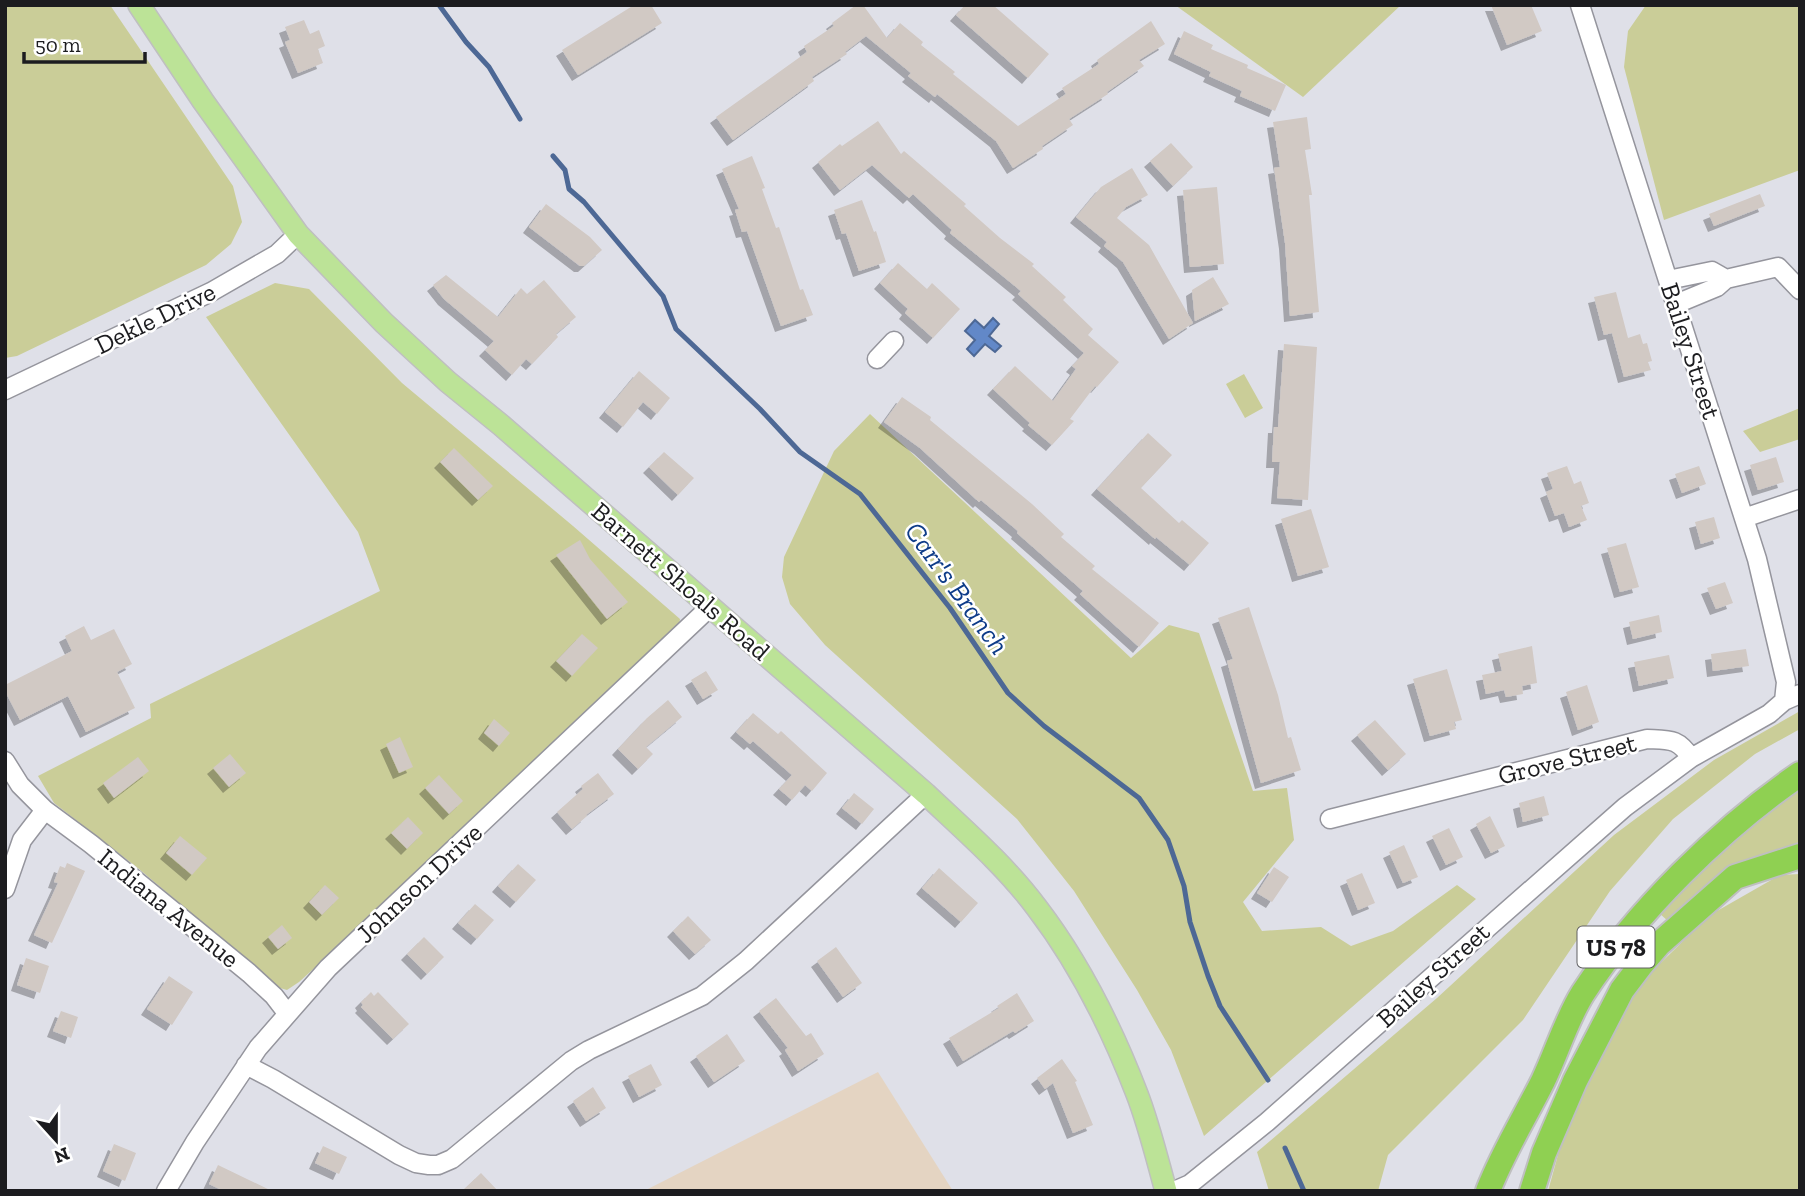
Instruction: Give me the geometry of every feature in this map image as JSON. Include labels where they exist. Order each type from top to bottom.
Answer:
[{"type":"highway","name":"US 78","points":[[1489,1191],[1496,1170],[1544,1078],[1582,995],[1628,931],[1720,836],[1765,798],[1800,774]]},
{"type":"highway","points":[[1532,1191],[1544,1153],[1575,1081],[1622,990],[1641,965],[1660,944],[1735,877],[1800,856]]},
{"type":"main road","name":"Barnett Shoals Road","points":[[139,5],[202,101],[298,234],[384,323],[438,374],[501,425],[926,794],[990,854],[1027,895],[1072,960],[1119,1051],[1138,1096],[1167,1191]]},
{"type":"street","name":"Bailey Street","points":[[1580,5],[1757,559],[1792,698]]},
{"type":"street","name":"Dekle Drive","points":[[5,390],[211,292],[277,254],[298,234]]},
{"type":"street","points":[[1676,304],[1717,287],[1726,279],[1779,267],[1800,290]]},
{"type":"street","points":[[1668,280],[1712,271],[1726,279]]},
{"type":"street","points":[[877,359],[894,341]]},
{"type":"street","points":[[1744,518],[1800,499]]},
{"type":"street","name":"Johnson Drive","points":[[166,1191],[246,1065],[287,1013],[383,915],[694,625],[710,607]]},
{"type":"street","points":[[1691,758],[1792,698]]},
{"type":"street","name":"Grove Street","points":[[1330,819],[1647,739],[1675,741],[1683,745],[1691,758]]},
{"type":"street","name":"Bailey Street","points":[[1174,1191],[1190,1184],[1267,1122],[1604,825],[1691,758]]},
{"type":"street","name":"Indiana Avenue","points":[[5,761],[22,787],[45,810],[91,844],[249,973],[274,996],[287,1013]]},
{"type":"street","points":[[246,1065],[399,1155],[416,1163],[438,1165],[466,1149],[571,1061],[684,1006],[710,990],[746,961],[926,794]]},
{"type":"street","points":[[5,888],[22,840],[45,810]]},
{"type":"shaded area","points":[[878,1072],[953,1191],[644,1191]]},
{"type":"green space","points":[[5,5],[110,5],[233,186],[242,222],[231,244],[206,265],[17,356],[5,358]]},
{"type":"green space","points":[[1175,5],[1401,5],[1303,97]]},
{"type":"green space","points":[[1646,5],[1800,5],[1800,170],[1664,220],[1624,67],[1628,31]]},
{"type":"green space","points":[[275,283],[309,289],[402,383],[680,619],[679,626],[442,853],[287,990],[280,988],[139,869],[54,803],[38,776],[151,718],[150,704],[380,591],[358,532],[206,317]]},
{"type":"green space","points":[[1244,374],[1263,408],[1245,418],[1226,384]]},
{"type":"green space","points":[[1800,408],[1800,439],[1760,452],[1743,431]]},
{"type":"green space","points":[[870,414],[1131,658],[1169,625],[1199,633],[1253,791],[1287,788],[1294,840],[1243,902],[1262,931],[1321,927],[1351,946],[1393,931],[1457,885],[1476,899],[1204,1136],[1171,1050],[1137,990],[1074,891],[1017,819],[825,645],[790,604],[782,577],[784,557],[834,451]]},
{"type":"green space","points":[[1800,711],[1800,729],[1755,754],[1673,819],[1610,891],[1523,1020],[1388,1155],[1378,1191],[1269,1191],[1257,1152],[1437,998],[1614,835],[1714,760]]},
{"type":"green space","points":[[1800,785],[1800,847],[1669,922],[1658,912],[1751,820]]},
{"type":"green space","points":[[1800,874],[1800,1191],[1548,1191],[1566,1126],[1640,983],[1710,915],[1780,875]]},
{"type":"water","points":[[993,318],[999,324],[989,336],[1001,346],[995,352],[985,344],[974,356],[967,349],[975,340],[965,331],[975,320],[984,328]]},
{"type":"building","points":[[634,5],[651,5],[662,23],[578,75],[562,50]]},
{"type":"building","points":[[856,5],[863,5],[887,38],[900,23],[923,42],[921,45],[955,72],[953,74],[1018,126],[1066,94],[1062,88],[1099,64],[1097,60],[1151,21],[1165,44],[1139,60],[1144,66],[1069,119],[1073,125],[1013,168],[996,141],[937,94],[935,97],[908,76],[911,73],[866,36],[845,52],[847,54],[812,77],[814,81],[733,140],[716,117],[807,52],[804,46],[834,26],[832,23]]},
{"type":"building","points":[[965,5],[993,5],[1049,54],[1028,78],[956,15]]},
{"type":"building","points":[[1491,5],[1531,5],[1542,31],[1507,45]]},
{"type":"building","points":[[304,20],[310,34],[319,30],[325,46],[318,49],[323,63],[298,73],[285,42],[290,40],[285,27]]},
{"type":"building","points":[[1184,31],[1213,45],[1211,49],[1286,85],[1275,111],[1240,96],[1242,91],[1209,76],[1211,72],[1174,54]]},
{"type":"building","points":[[1307,117],[1311,149],[1305,150],[1312,195],[1309,195],[1319,312],[1290,316],[1285,243],[1274,168],[1280,167],[1273,122]]},
{"type":"building","points":[[878,121],[901,154],[904,151],[966,204],[964,206],[1000,238],[1034,264],[1032,266],[1066,297],[1063,300],[1093,329],[1088,335],[1119,362],[1097,387],[1095,386],[1070,419],[1074,421],[1052,445],[993,389],[1015,366],[1053,401],[1076,369],[1072,366],[1084,353],[1018,294],[1021,291],[950,233],[952,230],[913,194],[909,198],[872,165],[840,190],[818,162],[840,144],[842,146]]},
{"type":"building","points":[[1171,143],[1193,167],[1173,186],[1150,161]]},
{"type":"building","points":[[752,156],[765,188],[762,189],[776,228],[779,227],[800,290],[803,289],[813,315],[781,326],[747,231],[742,232],[735,210],[739,209],[722,169]]},
{"type":"building","points":[[1132,168],[1148,195],[1126,207],[1117,218],[1149,245],[1193,323],[1169,339],[1123,262],[1104,246],[1107,242],[1076,217],[1101,187]]},
{"type":"building","points":[[1217,187],[1224,264],[1190,267],[1183,190]]},
{"type":"building","points":[[1760,194],[1765,206],[1714,226],[1709,214]]},
{"type":"building","points":[[862,200],[886,262],[859,271],[846,233],[842,234],[834,210]]},
{"type":"building","points":[[546,204],[590,237],[602,250],[584,266],[580,266],[529,227]]},
{"type":"building","points":[[898,263],[927,289],[932,283],[960,309],[933,338],[905,313],[908,309],[880,283]]},
{"type":"building","points":[[446,275],[498,317],[521,288],[527,294],[544,280],[576,317],[556,334],[558,337],[532,364],[526,359],[512,375],[485,350],[494,341],[444,299],[433,285]]},
{"type":"building","points":[[1213,277],[1229,304],[1195,321],[1192,290]]},
{"type":"building","points":[[1616,292],[1628,338],[1640,334],[1643,344],[1647,343],[1652,361],[1648,362],[1651,370],[1624,377],[1612,333],[1604,335],[1594,297]]},
{"type":"building","points":[[1284,344],[1317,347],[1308,500],[1277,498],[1280,462],[1272,462],[1274,427],[1278,427]]},
{"type":"building","points":[[639,371],[670,398],[657,414],[643,402],[623,427],[605,412]]},
{"type":"building","points":[[902,397],[931,417],[930,420],[1032,504],[1064,534],[1061,537],[1095,566],[1092,569],[1159,623],[1139,647],[1080,594],[1083,591],[1017,533],[1018,531],[981,500],[979,502],[920,448],[884,422]]},
{"type":"building","points":[[1148,433],[1172,455],[1141,488],[1179,523],[1182,520],[1209,543],[1190,565],[1097,489]]},
{"type":"building","points":[[454,448],[493,486],[478,500],[440,462]]},
{"type":"building","points":[[664,452],[694,478],[678,495],[649,467]]},
{"type":"building","points":[[1776,457],[1784,482],[1758,490],[1750,465]]},
{"type":"building","points":[[1567,466],[1574,484],[1581,481],[1589,503],[1581,506],[1587,520],[1569,527],[1564,513],[1555,516],[1546,492],[1553,489],[1547,473]]},
{"type":"building","points":[[1699,466],[1706,484],[1682,493],[1675,474]]},
{"type":"building","points":[[1311,509],[1329,567],[1298,576],[1281,519]]},
{"type":"building","points":[[1714,517],[1720,538],[1701,544],[1695,522]]},
{"type":"building","points":[[580,540],[590,559],[628,602],[607,619],[556,555]]},
{"type":"building","points":[[1626,543],[1639,587],[1620,592],[1607,548]]},
{"type":"building","points":[[1725,582],[1733,603],[1716,609],[1707,588]]},
{"type":"building","points":[[1249,607],[1278,695],[1288,738],[1291,737],[1301,770],[1261,783],[1227,661],[1233,659],[1218,618]]},
{"type":"building","points":[[1659,615],[1662,632],[1633,639],[1629,622]]},
{"type":"building","points":[[84,626],[91,640],[114,629],[132,664],[117,672],[135,708],[86,732],[68,696],[20,720],[5,691],[5,685],[72,651],[65,636]]},
{"type":"building","points":[[582,634],[598,648],[572,676],[556,661]]},
{"type":"building","points":[[1532,646],[1537,683],[1522,686],[1523,694],[1506,697],[1504,690],[1486,694],[1482,675],[1502,671],[1498,654]]},
{"type":"building","points":[[1746,649],[1749,666],[1713,671],[1711,654]]},
{"type":"building","points":[[1669,655],[1674,678],[1639,686],[1634,662]]},
{"type":"building","points":[[1447,669],[1462,720],[1454,722],[1456,729],[1430,736],[1413,679]]},
{"type":"building","points":[[706,671],[718,690],[703,699],[691,680]]},
{"type":"building","points":[[1587,685],[1599,722],[1578,730],[1566,692]]},
{"type":"building","points":[[668,700],[682,717],[646,747],[653,754],[638,769],[618,749]]},
{"type":"building","points":[[753,713],[778,734],[781,731],[827,773],[812,791],[805,785],[792,800],[779,789],[792,775],[753,741],[750,744],[736,732]]},
{"type":"building","points":[[494,719],[510,733],[499,746],[484,733]]},
{"type":"building","points":[[1375,720],[1406,754],[1388,770],[1357,735]]},
{"type":"building","points":[[400,737],[413,767],[399,773],[386,744]]},
{"type":"building","points":[[230,754],[246,773],[229,787],[213,768]]},
{"type":"building","points":[[138,757],[149,771],[114,798],[103,783]]},
{"type":"building","points":[[598,773],[614,794],[572,829],[557,812],[583,789],[581,786]]},
{"type":"building","points":[[439,775],[463,801],[449,814],[425,788]]},
{"type":"building","points":[[854,793],[874,809],[862,824],[842,808]]},
{"type":"building","points":[[1544,796],[1549,815],[1523,822],[1519,803]]},
{"type":"building","points":[[1490,816],[1505,846],[1491,853],[1476,824]]},
{"type":"building","points":[[408,817],[423,833],[407,849],[391,833]]},
{"type":"building","points":[[1449,828],[1463,857],[1446,865],[1432,836]]},
{"type":"building","points":[[180,836],[207,858],[192,875],[166,853]]},
{"type":"building","points":[[1404,845],[1418,877],[1403,883],[1389,852]]},
{"type":"building","points":[[67,863],[85,871],[52,943],[34,935],[58,883],[54,882],[60,866],[65,868]]},
{"type":"building","points":[[518,864],[536,880],[516,902],[498,886]]},
{"type":"building","points":[[1274,867],[1289,877],[1272,902],[1257,893]]},
{"type":"building","points":[[939,868],[978,903],[961,922],[922,888]]},
{"type":"building","points":[[1362,873],[1375,903],[1358,910],[1346,880]]},
{"type":"building","points":[[325,885],[339,898],[322,915],[309,902]]},
{"type":"building","points":[[475,904],[494,920],[477,939],[458,923]]},
{"type":"building","points":[[688,916],[711,940],[695,954],[673,931]]},
{"type":"building","points":[[282,925],[292,938],[278,949],[268,937]]},
{"type":"building","points":[[424,937],[444,957],[427,974],[407,954]]},
{"type":"building","points":[[836,947],[862,983],[843,997],[817,961]]},
{"type":"building","points":[[26,958],[49,966],[40,993],[17,985]]},
{"type":"building","points":[[169,976],[193,992],[172,1025],[147,1009]]},
{"type":"building","points":[[371,992],[374,996],[378,992],[409,1024],[393,1039],[361,1007],[361,1002]]},
{"type":"building","points":[[1017,993],[1034,1021],[963,1061],[949,1038],[999,1008],[997,1006]]},
{"type":"building","points":[[776,998],[806,1036],[811,1033],[824,1054],[798,1071],[785,1050],[788,1048],[759,1011]]},
{"type":"building","points":[[61,1011],[78,1017],[71,1038],[53,1031]]},
{"type":"building","points":[[727,1034],[745,1061],[714,1082],[696,1056]]},
{"type":"building","points":[[1062,1059],[1077,1081],[1075,1082],[1093,1125],[1073,1133],[1053,1083],[1045,1089],[1037,1078]]},
{"type":"building","points":[[651,1064],[662,1085],[639,1097],[628,1076]]},
{"type":"building","points":[[593,1087],[606,1108],[586,1121],[573,1101]]},
{"type":"building","points":[[114,1144],[136,1153],[125,1181],[103,1171]]},
{"type":"building","points":[[323,1146],[347,1157],[339,1174],[315,1163]]},
{"type":"building","points":[[218,1165],[272,1191],[224,1191],[209,1184]]},
{"type":"building","points":[[481,1173],[498,1191],[462,1191]]},
{"type":"waterway","name":"Carr's Branch","points":[[439,5],[466,42],[489,67],[520,119]]},
{"type":"waterway","name":"Carr's Branch","points":[[553,156],[565,170],[569,189],[584,202],[663,296],[676,329],[760,409],[800,452],[860,494],[950,608],[1008,693],[1044,726],[1139,798],[1168,840],[1184,886],[1190,922],[1220,1006],[1268,1080]]},
{"type":"waterway","name":"Carr's Branch","points":[[1285,1148],[1304,1191]]}]
